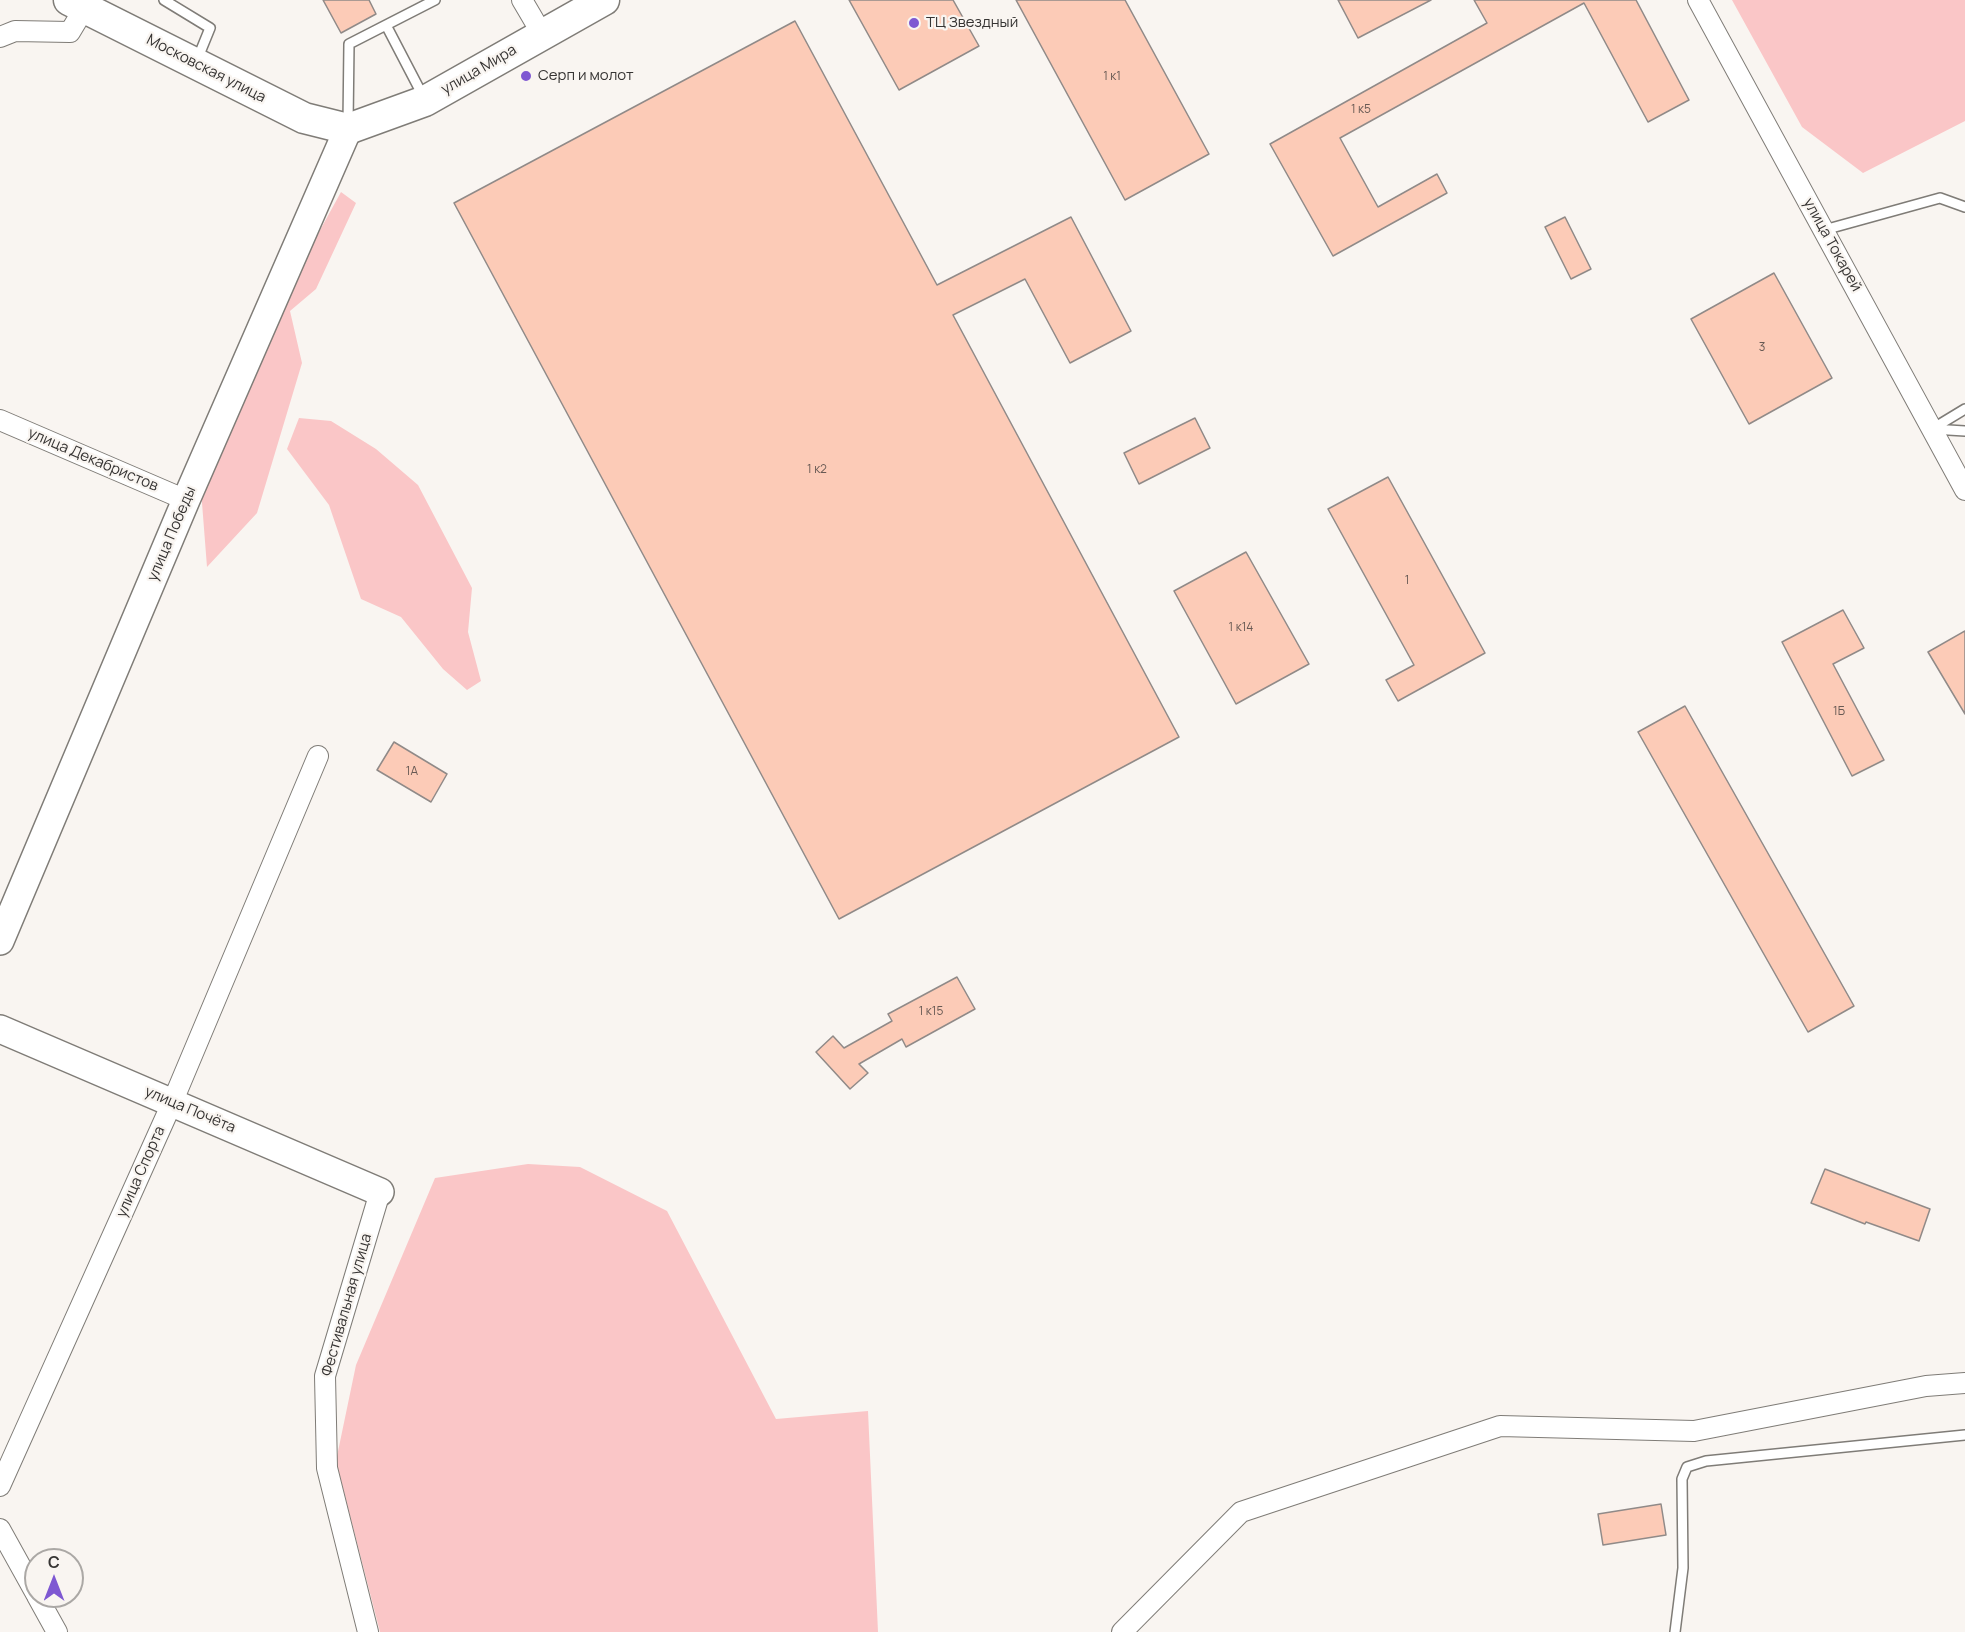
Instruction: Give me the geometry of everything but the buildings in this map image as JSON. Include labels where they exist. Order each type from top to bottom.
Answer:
[{"type":"main road","name":"улица Мира","points":[[348,129],[425,101],[604,0]]},
{"type":"main road","name":"Московская улица","points":[[77,3],[195,65],[304,118],[348,129]]},
{"type":"street","points":[[522,0],[542,34]]},
{"type":"street","name":"улица Токарей","points":[[1698,0],[1965,490]]},
{"type":"street","points":[[0,38],[15,31],[69,32],[77,3]]},
{"type":"street","name":"улица Победы","points":[[0,941],[186,500],[348,129]]},
{"type":"street","name":"улица Декабристов","points":[[0,420],[186,500]]},
{"type":"street","name":"улица Спорта","points":[[0,1486],[172,1103],[318,756]]},
{"type":"street","name":"улица Почёта","points":[[0,1029],[380,1192]]},
{"type":"street","name":"Фестивальная улица","points":[[368,1632],[327,1468],[325,1376],[380,1192]]},
{"type":"street","points":[[1122,1632],[1241,1512],[1500,1426],[1695,1431],[1926,1386],[1965,1383]]},
{"type":"street","points":[[0,1529],[24,1572]]},
{"type":"street","points":[[44,1608],[57,1632]]},
{"type":"lane","points":[[164,0],[210,28],[195,65]]},
{"type":"lane","points":[[348,129],[349,44],[435,0]]},
{"type":"lane","points":[[386,25],[425,101]]},
{"type":"lane","points":[[1824,230],[1940,198],[1965,207]]},
{"type":"lane","points":[[1932,429],[1965,409]]},
{"type":"lane","points":[[1932,429],[1965,431]]},
{"type":"lane","points":[[1675,1632],[1683,1568],[1682,1479],[1687,1467],[1706,1461],[1965,1435]]},
{"type":"shaded area","points":[[1732,0],[1965,0],[1965,121],[1863,173],[1802,127]]},
{"type":"shaded area","points":[[341,192],[356,203],[316,289],[290,311],[302,363],[257,513],[207,567],[201,490],[286,292]]},
{"type":"shaded area","points":[[299,418],[331,421],[376,449],[418,485],[472,588],[468,632],[481,681],[467,690],[443,669],[401,617],[361,599],[329,505],[287,449]]},
{"type":"shaded area","points":[[528,1164],[580,1167],[667,1211],[776,1419],[868,1411],[878,1632],[380,1632],[336,1461],[356,1365],[435,1178]]},
{"type":"place","name":"ТЦ Звездный","points":[[914,23]]},
{"type":"place","name":"Серп и молот","points":[[526,76]]}]
